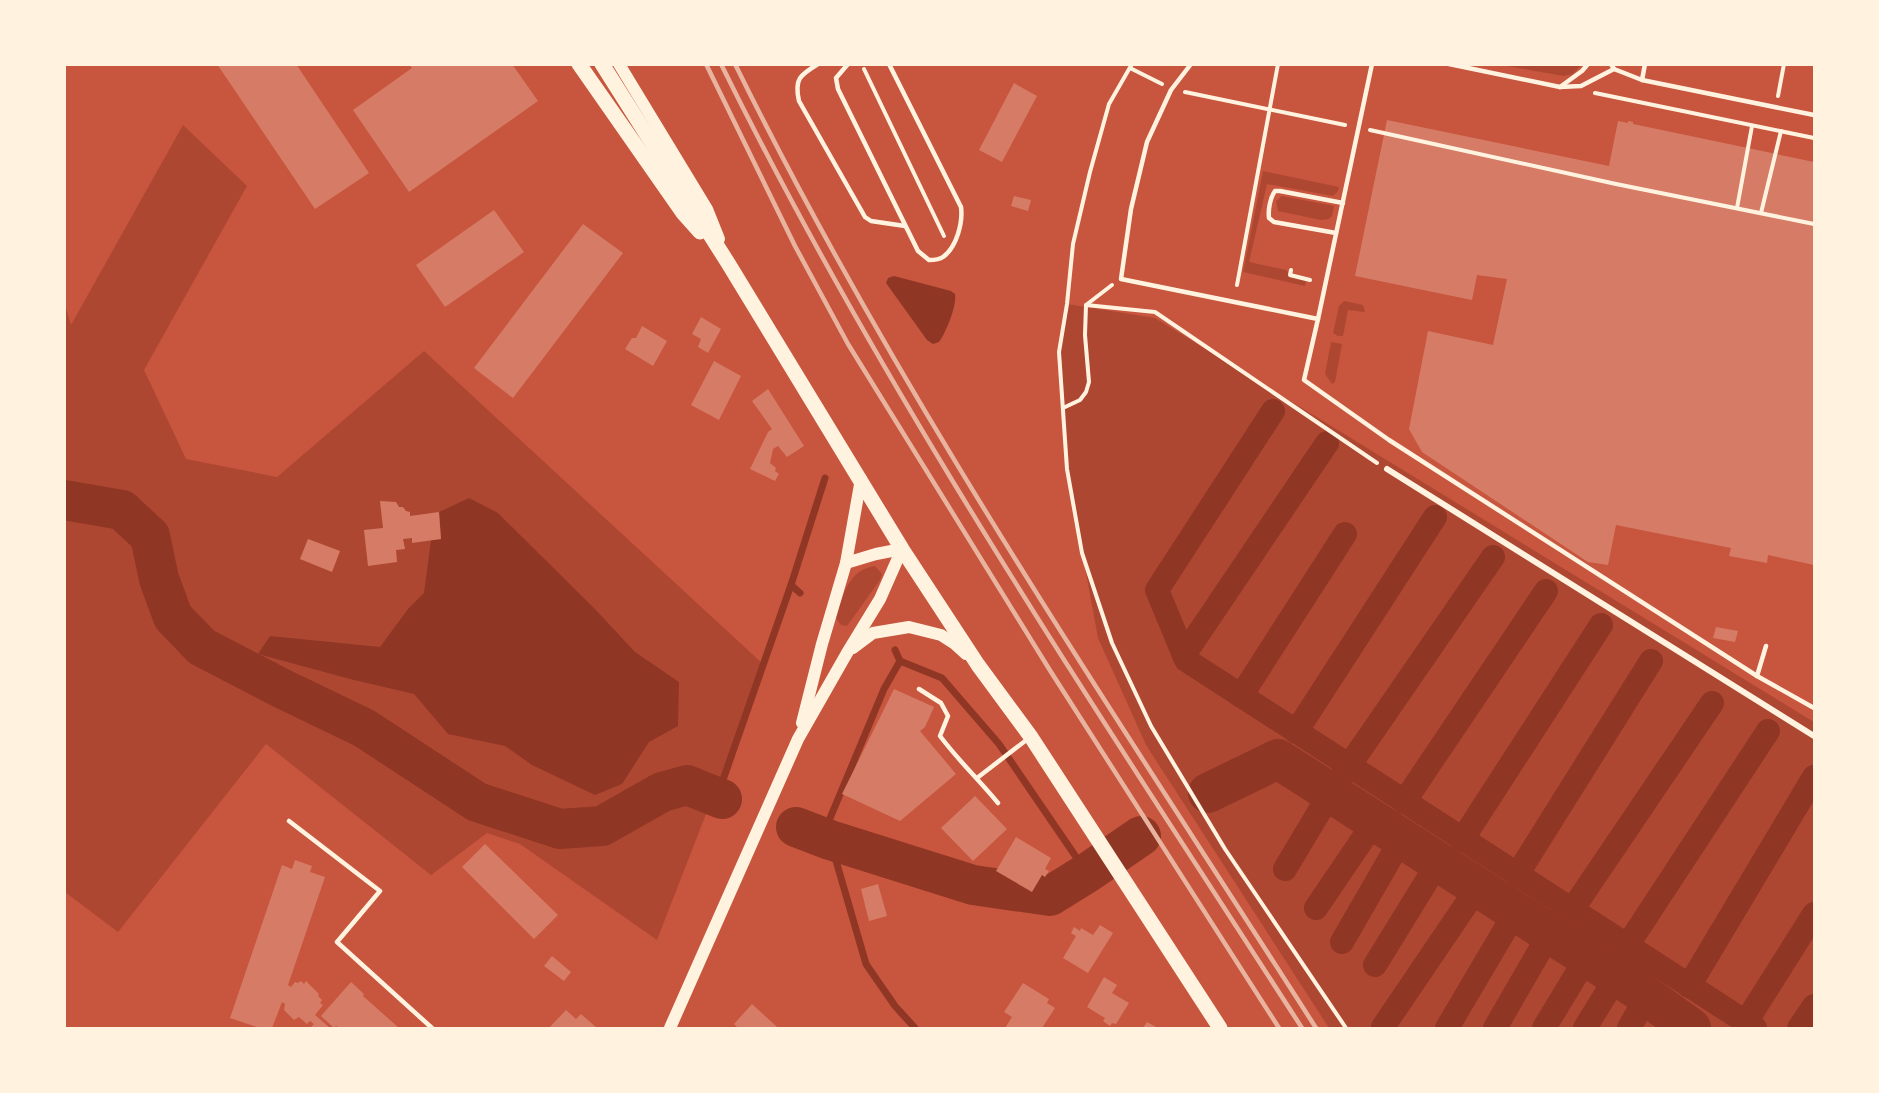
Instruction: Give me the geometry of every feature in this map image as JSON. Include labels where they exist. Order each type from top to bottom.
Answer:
[{"type":"main road","points":[[579,64],[683,213],[728,263]]},
{"type":"main road","points":[[602,64],[728,263],[902,549],[978,665],[1031,737],[1220,1029]]},
{"type":"main road","points":[[619,64],[707,209],[728,263]]},
{"type":"main road","points":[[798,739],[822,644],[846,563],[861,479]]},
{"type":"main road","points":[[846,563],[902,549]]},
{"type":"main road","points":[[670,1029],[798,739],[880,599],[902,549]]},
{"type":"main road","points":[[847,653],[873,633],[909,627],[941,635],[955,644],[978,665]]},
{"type":"street","points":[[1387,470],[1815,736]]},
{"type":"lane","points":[[819,64],[808,70],[797,82],[796,91],[799,101],[865,217],[871,221],[905,226]]},
{"type":"lane","points":[[849,64],[836,78],[838,89],[918,251],[929,260],[941,259],[951,250],[962,219],[961,207],[889,64]]},
{"type":"lane","points":[[1191,64],[1172,90],[1147,142],[1131,209],[1120,279],[1318,319]]},
{"type":"lane","points":[[1372,64],[1304,380],[1389,440],[1757,676],[1815,708]]},
{"type":"lane","points":[[1449,64],[1560,87],[1581,86],[1612,67],[1642,80],[1815,115]]},
{"type":"lane","points":[[1560,87],[1588,64]]},
{"type":"lane","points":[[1642,80],[1645,64]]},
{"type":"lane","points":[[1336,233],[1274,222],[1269,219],[1268,214],[1272,195],[1275,191],[1280,191],[1343,203]]},
{"type":"lane","points":[[1757,676],[1766,646]]},
{"type":"lane","points":[[919,689],[941,703],[948,716],[940,736],[963,766],[977,778],[998,803]]},
{"type":"lane","points":[[977,778],[1031,737]]},
{"type":"lane","points":[[289,821],[380,891],[337,942],[432,1029]]},
{"type":"path","points":[[1237,285],[1278,64]]},
{"type":"path","points":[[1346,1029],[1225,849],[1151,726],[1112,643],[1082,553],[1067,469],[1059,352],[1073,244],[1109,104],[1131,66],[1172,90],[1815,224]]},
{"type":"path","points":[[864,69],[951,250]]},
{"type":"path","points":[[1581,86],[1597,94],[1815,138]]},
{"type":"path","points":[[1737,208],[1752,126]]},
{"type":"path","points":[[1761,213],[1781,131]]},
{"type":"path","points":[[1291,270],[1290,275],[1310,280]]},
{"type":"path","points":[[1086,305],[1120,279]]},
{"type":"path","points":[[1063,408],[1080,400],[1089,382],[1085,335],[1086,305]]},
{"type":"path","points":[[1086,305],[1155,312],[1387,470]]},
{"type":"shaded area","points":[[1501,65],[1581,65],[1573,74],[1564,76]]},
{"type":"shaded area","points":[[183,125],[247,186],[144,370],[186,459],[277,477],[424,351],[764,665],[657,940],[520,844],[487,833],[431,875],[266,744],[118,932],[65,892],[64,301],[71,325]]},
{"type":"shaded area","points":[[1263,171],[1339,187],[1333,196],[1267,184],[1249,262],[1286,270],[1288,277],[1306,281],[1305,286],[1243,272]]},
{"type":"shaded area","points":[[1282,196],[1334,206],[1332,216],[1321,220],[1278,211],[1276,201]]},
{"type":"shaded area","points":[[894,276],[955,294],[950,319],[939,342],[933,344],[927,340],[886,283],[888,278]]},
{"type":"shaded area","points":[[1344,301],[1363,305],[1365,312],[1348,310],[1343,336],[1338,336],[1333,333],[1339,306]]},
{"type":"shaded area","points":[[1067,304],[1155,318],[1814,722],[1814,1028],[1329,1028],[1146,745],[1098,638],[1067,469],[1059,352]]},
{"type":"shaded area","points":[[1331,342],[1342,344],[1335,382],[1332,384],[1325,374]]},
{"type":"shaded area","points":[[469,498],[498,513],[635,652],[679,682],[678,726],[649,742],[622,784],[595,795],[532,765],[505,746],[448,734],[414,694],[258,654],[270,636],[380,647],[408,609],[424,593],[431,540],[441,539],[439,512]]},
{"type":"shaded area","points":[[875,566],[882,574],[880,580],[847,626],[841,625],[836,618],[848,585],[858,573]]},
{"type":"building","points":[[217,64],[296,64],[369,173],[315,209]]},
{"type":"building","points":[[409,64],[512,64],[538,101],[409,192],[353,110],[412,68]]},
{"type":"building","points":[[1014,83],[1037,96],[1002,162],[979,150]]},
{"type":"building","points":[[1387,120],[1609,166],[1618,121],[1633,122],[1633,124],[1814,162],[1814,565],[1768,555],[1767,563],[1729,556],[1731,548],[1616,525],[1608,565],[1588,562],[1422,452],[1409,429],[1428,331],[1493,345],[1507,279],[1477,275],[1472,300],[1355,276]]},
{"type":"building","points":[[1014,196],[1031,200],[1028,211],[1011,206]]},
{"type":"building","points":[[494,210],[524,252],[445,307],[416,265]]},
{"type":"building","points":[[583,224],[623,253],[513,398],[474,368]]},
{"type":"building","points":[[701,317],[721,329],[708,353],[698,347],[701,339],[692,334]]},
{"type":"building","points":[[642,326],[667,341],[653,366],[625,349],[632,338],[636,338]]},
{"type":"building","points":[[714,361],[741,376],[719,420],[691,405]]},
{"type":"building","points":[[768,389],[804,446],[787,457],[778,446],[773,449],[770,463],[779,474],[775,481],[750,469],[768,432],[772,429],[752,401]]},
{"type":"building","points":[[380,501],[396,502],[399,507],[410,512],[410,516],[439,512],[441,539],[412,543],[412,538],[403,539],[405,549],[396,550],[397,562],[368,566],[364,530],[383,528]]},
{"type":"building","points":[[308,539],[340,551],[332,572],[300,559]]},
{"type":"building","points":[[1716,627],[1738,631],[1735,642],[1713,638]]},
{"type":"building","points":[[894,689],[934,707],[925,727],[920,731],[956,774],[900,821],[842,794]]},
{"type":"building","points":[[975,796],[1007,829],[973,861],[941,828]]},
{"type":"building","points":[[1016,837],[1051,858],[1045,869],[1049,871],[1045,877],[1042,875],[1032,892],[996,871]]},
{"type":"building","points":[[485,844],[558,915],[534,939],[462,867]]},
{"type":"building","points":[[295,860],[312,866],[310,872],[325,877],[288,985],[291,987],[295,982],[301,981],[304,984],[306,981],[319,994],[322,1000],[320,1003],[323,1005],[315,1015],[330,1028],[310,1028],[314,1024],[310,1021],[307,1024],[299,1017],[294,1020],[284,1010],[285,1004],[282,1002],[272,1028],[260,1028],[230,1018],[282,865],[292,869]]},
{"type":"building","points":[[878,884],[887,916],[869,921],[861,889]]},
{"type":"building","points":[[1100,925],[1113,933],[1088,973],[1063,958],[1076,936],[1071,933],[1074,927],[1093,935]]},
{"type":"building","points":[[552,956],[571,972],[564,981],[544,966]]},
{"type":"building","points":[[1104,977],[1117,985],[1112,993],[1129,1003],[1116,1024],[1112,1023],[1110,1026],[1103,1021],[1105,1018],[1087,1007]]},
{"type":"building","points":[[351,982],[364,994],[363,996],[399,1028],[339,1028],[336,1026],[334,1028],[321,1016]]},
{"type":"building","points":[[1023,983],[1049,999],[1047,1003],[1055,1008],[1042,1028],[1005,1028],[1012,1017],[1004,1012]]},
{"type":"building","points":[[752,1004],[778,1028],[738,1028],[734,1024]]},
{"type":"building","points":[[566,1010],[576,1019],[581,1014],[597,1028],[549,1028]]},
{"type":"building","points":[[1147,1022],[1158,1028],[1143,1028]]},
{"type":"waterway","points":[[1273,411],[1157,590],[1186,660],[1755,1028]]},
{"type":"waterway","points":[[1184,655],[1327,443]]},
{"type":"waterway","points":[[791,585],[825,478]]},
{"type":"waterway","points":[[64,500],[122,510],[150,536],[159,579],[173,617],[202,647],[364,728],[477,802],[560,829],[602,826],[662,792],[687,785],[722,799]]},
{"type":"waterway","points":[[1296,732],[1435,517]]},
{"type":"waterway","points":[[1241,696],[1345,534]]},
{"type":"waterway","points":[[1285,869],[1331,792],[1493,557]]},
{"type":"waterway","points":[[717,797],[791,585],[800,593]]},
{"type":"waterway","points":[[1404,802],[1546,591]]},
{"type":"waterway","points":[[1462,840],[1601,625]]},
{"type":"waterway","points":[[895,650],[900,661],[942,678],[999,744],[1087,873]]},
{"type":"waterway","points":[[900,661],[884,689],[828,823],[830,840],[866,964],[895,1006],[915,1028]]},
{"type":"waterway","points":[[1517,875],[1651,661]]},
{"type":"waterway","points":[[1572,910],[1712,703]]},
{"type":"waterway","points":[[1627,946],[1768,731]]},
{"type":"waterway","points":[[1208,793],[1278,759],[1641,992],[1691,1028]]},
{"type":"waterway","points":[[1689,986],[1814,777]]},
{"type":"waterway","points":[[1316,908],[1375,821]]},
{"type":"waterway","points":[[796,827],[973,885],[1050,896],[1141,836]]},
{"type":"waterway","points":[[1342,942],[1402,838]]},
{"type":"waterway","points":[[1375,965],[1439,861]]},
{"type":"waterway","points":[[1383,1027],[1478,887]]},
{"type":"waterway","points":[[1447,1028],[1516,911]]},
{"type":"waterway","points":[[1746,1022],[1814,914]]},
{"type":"waterway","points":[[1495,1028],[1550,933]]},
{"type":"waterway","points":[[1544,1028],[1587,957]]},
{"type":"waterway","points":[[1585,1028],[1617,976]]},
{"type":"waterway","points":[[1629,1028],[1647,996]]},
{"type":"waterway","points":[[1799,1028],[1814,1006]]},
{"type":"railway","points":[[706,64],[795,246],[848,344],[1051,672],[1279,1028]]},
{"type":"railway","points":[[721,64],[785,189],[924,434],[1073,673],[1302,1028]]},
{"type":"railway","points":[[735,64],[799,189],[867,312],[939,434],[1087,673],[1316,1028]]}]
